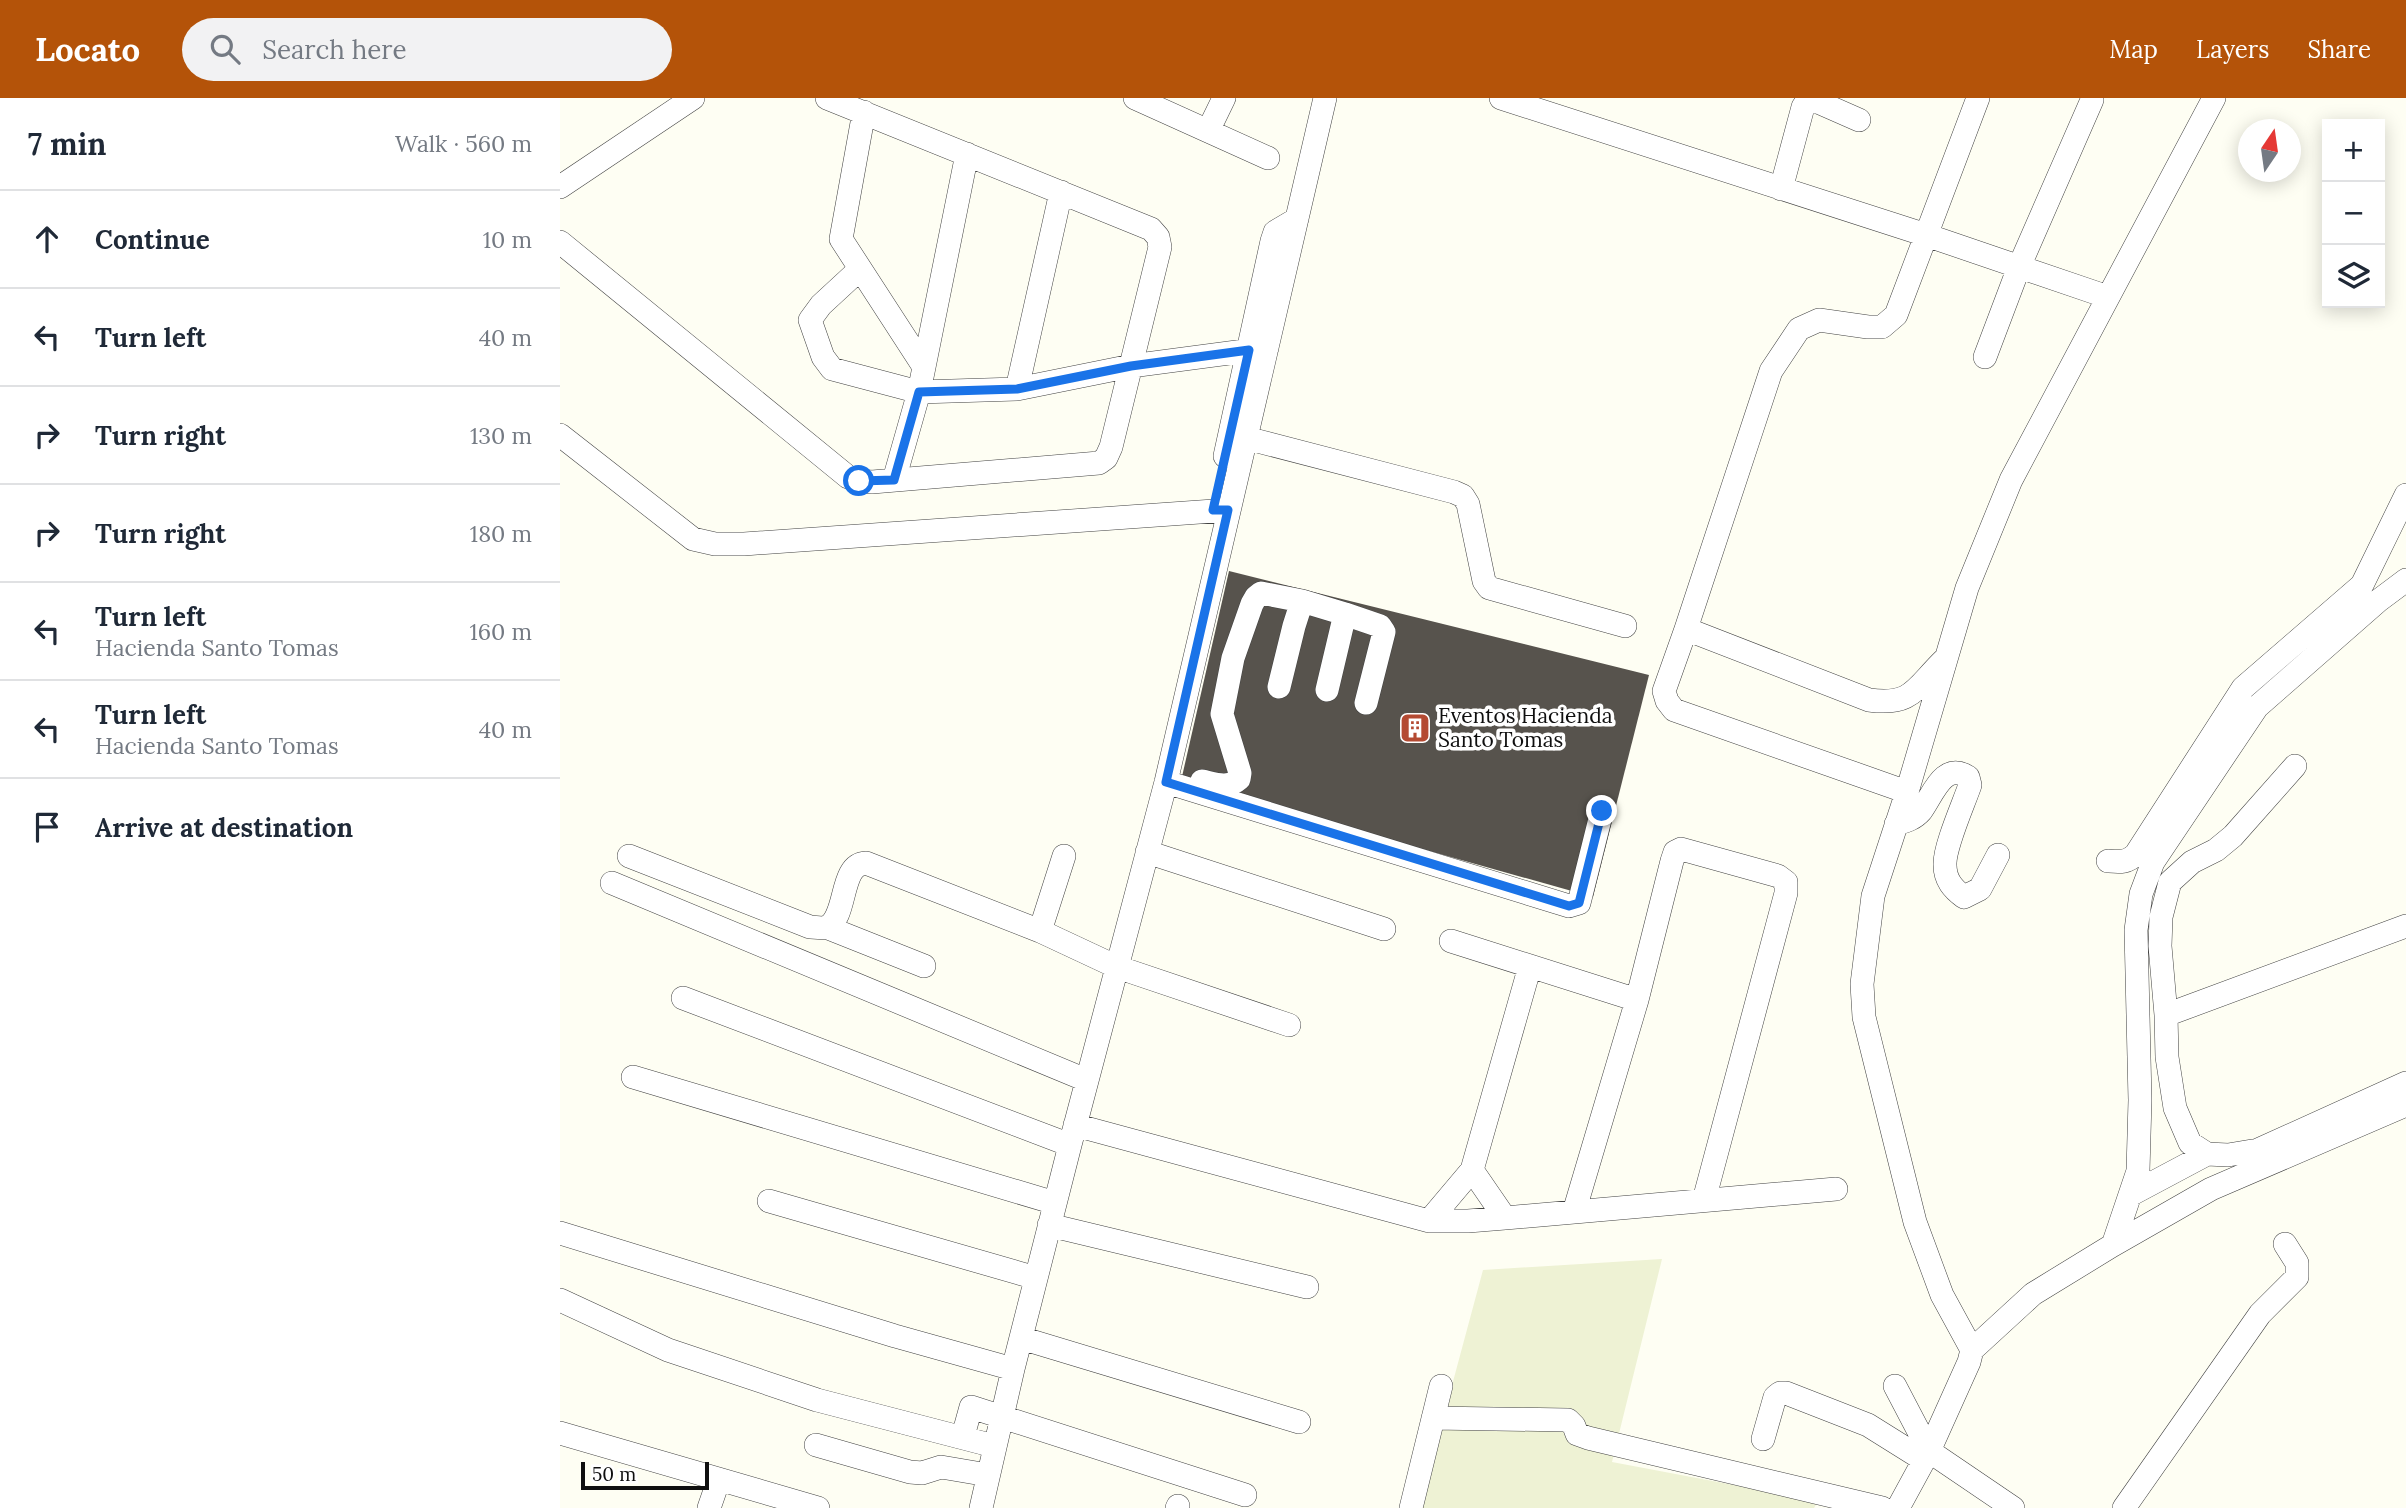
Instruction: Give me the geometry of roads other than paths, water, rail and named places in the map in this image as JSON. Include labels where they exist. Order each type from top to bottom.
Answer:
[{"type":"street","points":[[560,187],[693,98]]},
{"type":"street","points":[[560,242],[848,477],[859,481],[894,480],[1099,463],[1106,458],[1111,447],[1160,247],[1158,237],[1151,229],[827,98]]},
{"type":"street","points":[[1135,98],[1268,158]]},
{"type":"street","points":[[1209,131],[1224,98]]},
{"type":"street","points":[[981,1508],[1072,1135],[1167,777],[1221,510],[1258,349],[1297,219],[1325,98]]},
{"type":"street","points":[[1501,98],[1926,235],[2108,298]]},
{"type":"street","points":[[1907,792],[1674,710],[1664,691],[1771,371],[1799,329],[1809,324],[1819,320],[1882,327],[1896,315],[1978,98]]},
{"type":"street","points":[[1972,1350],[1942,1295],[1915,1222],[1864,1017],[1862,984],[1873,896],[1967,589],[2011,480],[2214,98]]},
{"type":"street","points":[[1985,357],[2019,267],[2092,100]]},
{"type":"street","points":[[1781,189],[1802,107],[1807,102],[1818,102],[1859,120]]},
{"type":"street","points":[[864,113],[841,239],[924,367]]},
{"type":"street","points":[[894,480],[919,392],[967,154]]},
{"type":"street","points":[[1017,389],[1061,192]]},
{"type":"street","points":[[860,269],[821,305],[810,320],[823,357],[832,369],[919,392],[1017,389],[1131,366],[1258,349]]},
{"type":"street","points":[[1221,510],[1246,438],[1258,349]]},
{"type":"street","points":[[560,435],[693,538],[715,544],[1221,510]]},
{"type":"street","points":[[1246,438],[1463,496],[1468,504],[1484,581],[1489,588],[1625,626]]},
{"type":"street","points":[[2113,1245],[2138,1171],[2140,1100],[2136,930],[2141,894],[2153,862],[2256,706],[2370,593],[2406,495]]},
{"type":"street","points":[[2108,861],[2130,861],[2243,688],[2370,593],[2406,580]]},
{"type":"street","points":[[1167,777],[1226,786],[1239,779],[1240,773],[1222,714],[1233,658],[1252,604],[1261,593],[1303,601],[1380,626],[1384,632],[1366,703]]},
{"type":"street","points":[[1279,687],[1303,601]]},
{"type":"street","points":[[1327,690],[1345,614]]},
{"type":"street","points":[[1686,629],[1869,700],[1888,703],[1901,701],[1914,692],[1947,658]]},
{"type":"street","points":[[2295,766],[2233,836],[2216,850],[2192,862],[2170,882],[2161,917],[2160,936],[2166,1057],[2175,1108],[2190,1143],[2207,1154],[2228,1155],[2258,1150],[2406,1083]]},
{"type":"street","points":[[1896,824],[1920,812],[1939,782],[1948,774],[1961,772],[1968,777],[1970,785],[1945,857],[1947,877],[1952,888],[1964,897],[1980,889],[1998,855]]},
{"type":"street","points":[[1167,777],[1569,906],[1579,903],[1602,811]]},
{"type":"street","points":[[1574,1212],[1637,1000],[1675,852],[1681,849],[1778,876],[1786,883],[1786,893],[1704,1200]]},
{"type":"street","points":[[1147,852],[1384,929]]},
{"type":"street","points":[[629,856],[810,927],[826,927],[924,966]]},
{"type":"street","points":[[1040,931],[1063,856]]},
{"type":"street","points":[[826,927],[834,919],[851,872],[857,865],[866,863],[1040,931],[1117,967],[1289,1025]]},
{"type":"street","points":[[612,883],[1086,1080]]},
{"type":"street","points":[[2166,1015],[2406,926]]},
{"type":"street","points":[[1451,941],[1637,1000]]},
{"type":"street","points":[[1429,1221],[1472,1170],[1530,966]]},
{"type":"street","points":[[683,998],[1072,1135],[1429,1221],[1505,1219],[1836,1189]]},
{"type":"street","points":[[633,1077],[1052,1214],[1307,1287]]},
{"type":"street","points":[[1898,1508],[1926,1455],[1972,1350],[2034,1294],[2211,1189],[2406,1105]]},
{"type":"street","points":[[2130,1195],[2207,1154]]},
{"type":"street","points":[[1472,1170],[1505,1219]]},
{"type":"street","points":[[769,1201],[1036,1278]]},
{"type":"street","points":[[560,1233],[882,1332],[1013,1369]]},
{"type":"street","points":[[2124,1508],[2260,1314],[2297,1277],[2297,1263],[2286,1244]]},
{"type":"street","points":[[560,1300],[668,1350],[705,1363],[817,1400],[994,1446]]},
{"type":"street","points":[[1021,1338],[1299,1422]]},
{"type":"street","points":[[1895,1386],[1926,1455]]},
{"type":"street","points":[[1411,1508],[1441,1387]]},
{"type":"street","points":[[1763,1439],[1775,1397],[1786,1393],[1868,1425],[1926,1455],[2013,1508]]},
{"type":"street","points":[[963,1436],[970,1407],[1245,1495]]},
{"type":"street","points":[[1433,1418],[1568,1420],[1577,1434],[1588,1438],[1832,1502],[1882,1508]]},
{"type":"street","points":[[560,1433],[719,1479],[759,1500],[818,1508]]},
{"type":"street","points":[[816,1445],[910,1472],[922,1473],[941,1467],[988,1475]]},
{"type":"street","points":[[709,1508],[719,1479]]},
{"type":"place","name":"Eventos Hacienda Santo Tomas","points":[[1415,728]]}]
